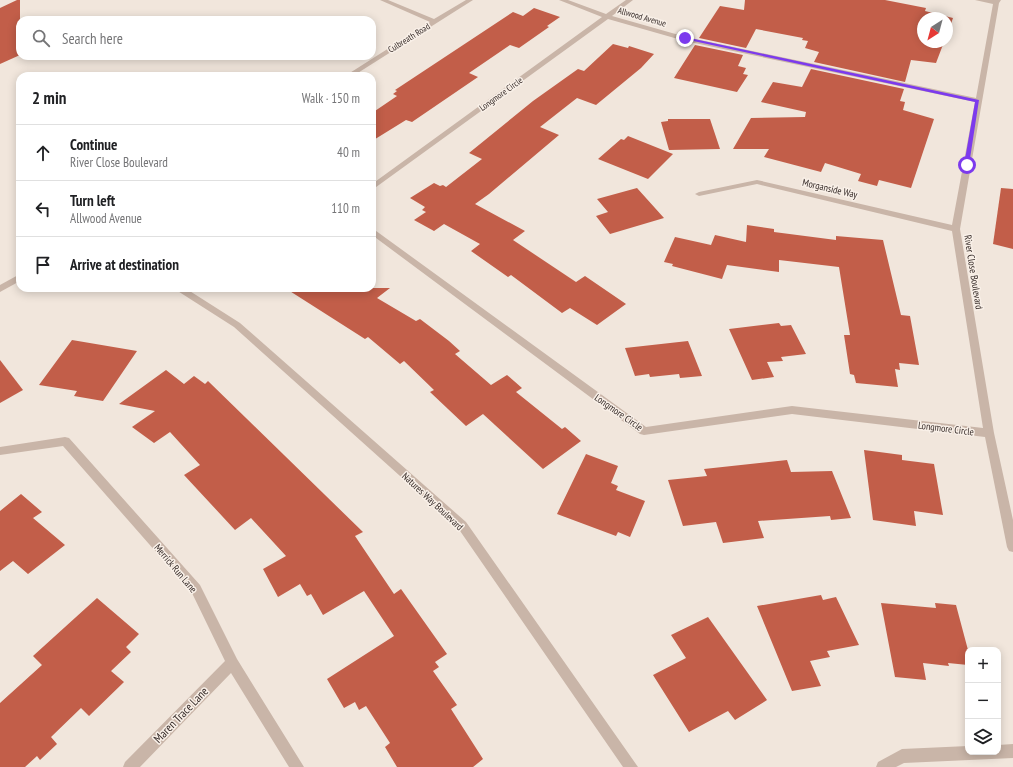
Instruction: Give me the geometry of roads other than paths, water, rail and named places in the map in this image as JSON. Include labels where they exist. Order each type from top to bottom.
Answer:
[{"type":"street","points":[[383,0],[435,22]]},
{"type":"street","name":"Culbreath Road","points":[[376,59],[470,0]]},
{"type":"street","name":"Allwood Avenue","points":[[562,0],[608,17],[685,38],[978,101]]},
{"type":"street","name":"Longmore Circle","points":[[376,185],[630,0]]},
{"type":"street","points":[[978,0],[997,2]]},
{"type":"street","name":"River Close Boulevard","points":[[997,2],[956,229],[989,433],[1013,547]]},
{"type":"street","name":"Culbreath Road","points":[[354,72],[374,60]]},
{"type":"street","name":"Morganside Way","points":[[699,194],[757,182],[956,229]]},
{"type":"street","name":"Longmore Circle","points":[[376,235],[644,431],[792,410],[989,433]]},
{"type":"street","points":[[0,289],[16,279]]},
{"type":"street","name":"Natures Way Boulevard","points":[[184,292],[237,325],[462,525],[631,767]]},
{"type":"street","name":"Merrick Run Lane","points":[[0,451],[65,441],[196,590],[232,663],[297,767]]},
{"type":"street","name":"Maren Trace Lane","points":[[130,767],[232,663]]},
{"type":"street","points":[[1001,752],[1013,751]]},
{"type":"street","points":[[884,767],[902,756],[965,753]]}]
